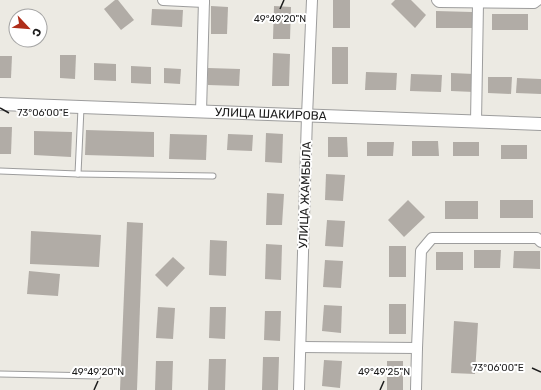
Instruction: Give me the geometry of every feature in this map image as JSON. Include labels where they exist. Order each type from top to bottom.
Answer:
[{"type":"street","points":[[163,0],[204,1],[201,112]]},
{"type":"street","name":"УЛИЦА ЖАМБЫЛА","points":[[299,390],[312,0]]},
{"type":"street","points":[[437,0],[439,2],[534,4],[538,0]]},
{"type":"street","points":[[476,122],[478,3]]},
{"type":"street","name":"УЛИЦА ШАКИРОВА","points":[[0,104],[541,124]]},
{"type":"street","points":[[416,390],[421,251],[432,238],[536,238],[541,242]]},
{"type":"street","points":[[301,347],[417,348]]},
{"type":"lane","points":[[78,174],[81,108]]},
{"type":"lane","points":[[0,171],[213,176]]},
{"type":"lane","points":[[0,374],[98,376]]},
{"type":"building","points":[[115,0],[118,0],[134,20],[121,30],[104,9]]},
{"type":"building","points":[[333,0],[350,0],[350,28],[333,28]]},
{"type":"building","points":[[395,0],[411,0],[426,15],[415,28],[391,4]]},
{"type":"building","points":[[211,6],[228,7],[227,34],[211,34]]},
{"type":"building","points":[[274,6],[291,7],[290,39],[273,39]]},
{"type":"building","points":[[152,9],[183,10],[182,27],[151,25]]},
{"type":"building","points":[[436,11],[472,12],[472,28],[436,28]]},
{"type":"building","points":[[492,14],[528,14],[528,30],[492,30]]},
{"type":"building","points":[[332,47],[348,47],[348,84],[332,84]]},
{"type":"building","points":[[273,53],[290,54],[289,86],[272,86]]},
{"type":"building","points":[[60,55],[76,55],[75,79],[60,78]]},
{"type":"building","points":[[0,56],[12,56],[11,78],[0,78]]},
{"type":"building","points":[[94,63],[116,64],[116,81],[94,80]]},
{"type":"building","points":[[131,66],[151,67],[151,84],[131,83]]},
{"type":"building","points":[[164,68],[181,69],[180,84],[164,83]]},
{"type":"building","points":[[208,68],[240,69],[239,86],[208,85]]},
{"type":"building","points":[[366,72],[397,73],[396,90],[365,90]]},
{"type":"building","points":[[451,73],[474,74],[474,92],[451,91]]},
{"type":"building","points":[[411,74],[442,75],[441,92],[410,91]]},
{"type":"building","points":[[488,77],[512,77],[511,94],[488,93]]},
{"type":"building","points":[[517,78],[541,79],[541,94],[516,93]]},
{"type":"building","points":[[0,127],[12,127],[11,154],[0,154]]},
{"type":"building","points":[[86,130],[154,132],[154,157],[85,155]]},
{"type":"building","points":[[34,131],[72,132],[71,157],[34,155]]},
{"type":"building","points":[[266,133],[283,134],[282,163],[265,162]]},
{"type":"building","points":[[170,134],[207,135],[206,160],[169,159]]},
{"type":"building","points":[[228,134],[253,135],[252,151],[227,150]]},
{"type":"building","points":[[328,137],[347,137],[348,157],[328,157]]},
{"type":"building","points":[[412,141],[438,141],[439,156],[412,156]]},
{"type":"building","points":[[367,142],[394,142],[393,156],[367,156]]},
{"type":"building","points":[[453,142],[479,142],[479,156],[453,156]]},
{"type":"building","points":[[501,145],[527,145],[527,159],[501,159]]},
{"type":"building","points":[[326,174],[345,175],[343,201],[325,200]]},
{"type":"building","points":[[267,193],[284,194],[282,225],[266,225]]},
{"type":"building","points":[[408,200],[425,217],[404,237],[388,220]]},
{"type":"building","points":[[500,200],[533,200],[533,218],[500,218]]},
{"type":"building","points":[[445,201],[478,201],[478,219],[445,219]]},
{"type":"building","points":[[327,220],[345,221],[343,247],[325,246]]},
{"type":"building","points":[[127,222],[143,223],[137,390],[120,390]]},
{"type":"building","points":[[31,231],[101,235],[99,267],[30,264]]},
{"type":"building","points":[[210,240],[227,241],[226,276],[209,275]]},
{"type":"building","points":[[266,244],[282,245],[281,280],[265,279]]},
{"type":"building","points":[[389,246],[406,246],[406,277],[389,277]]},
{"type":"building","points":[[474,250],[501,250],[500,268],[474,268]]},
{"type":"building","points":[[514,251],[540,251],[540,269],[513,268]]},
{"type":"building","points":[[436,252],[463,252],[463,270],[436,270]]},
{"type":"building","points":[[173,257],[185,268],[167,287],[155,275]]},
{"type":"building","points":[[325,260],[343,261],[341,288],[323,287]]},
{"type":"building","points":[[29,271],[60,274],[58,296],[27,294]]},
{"type":"building","points":[[389,304],[406,304],[406,334],[389,334]]},
{"type":"building","points":[[324,305],[342,306],[341,333],[322,331]]},
{"type":"building","points":[[158,307],[175,308],[173,339],[156,338]]},
{"type":"building","points":[[210,307],[226,307],[225,339],[209,338]]},
{"type":"building","points":[[265,311],[281,311],[280,341],[264,340]]},
{"type":"building","points":[[454,321],[478,323],[475,374],[451,373]]},
{"type":"building","points":[[263,357],[279,357],[278,390],[262,390]]},
{"type":"building","points":[[209,359],[226,359],[225,390],[208,390]]},
{"type":"building","points":[[324,360],[342,361],[340,388],[322,386]]},
{"type":"building","points":[[156,361],[173,361],[172,390],[155,390]]},
{"type":"building","points":[[387,361],[403,361],[403,390],[387,390]]}]
